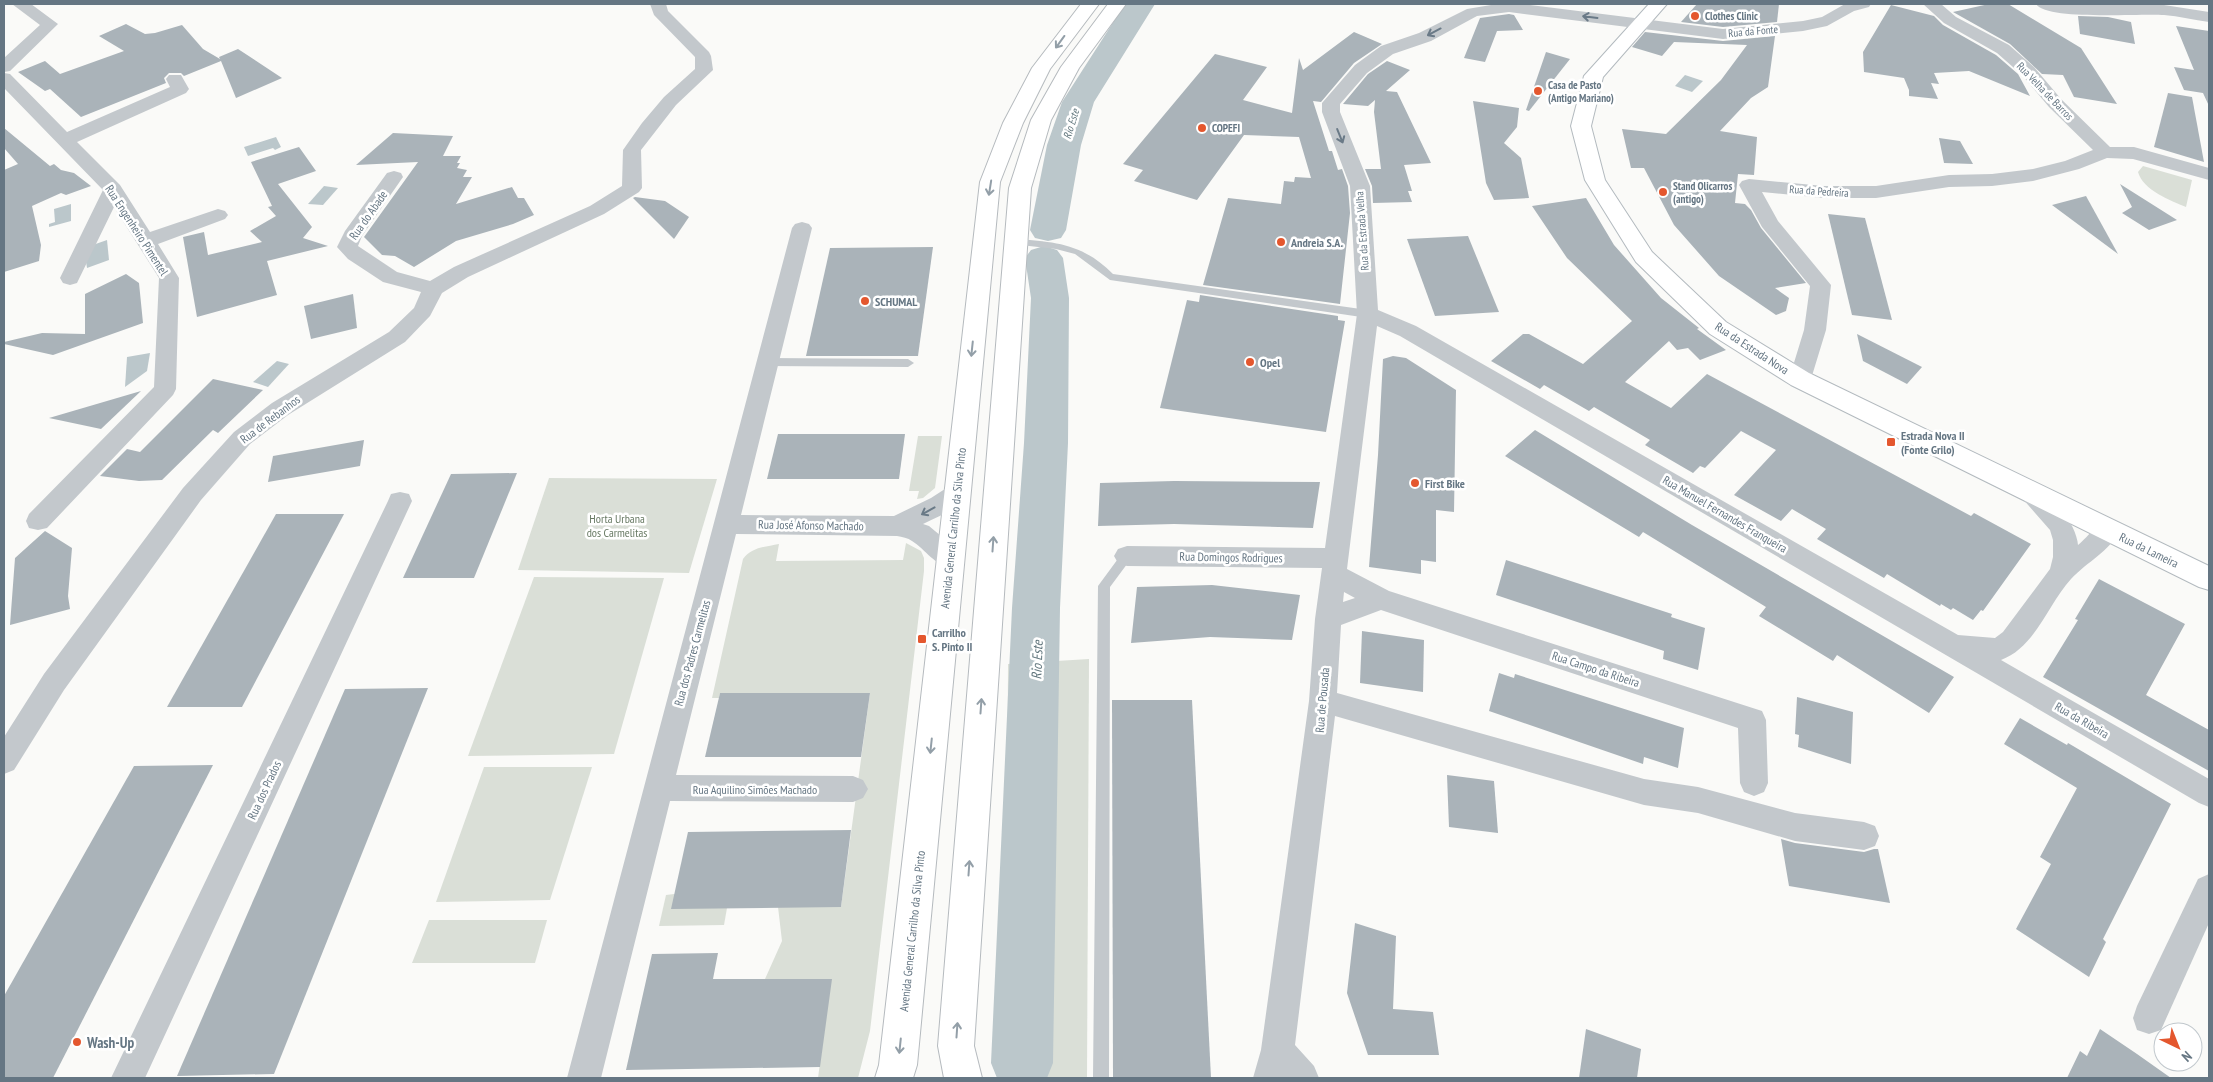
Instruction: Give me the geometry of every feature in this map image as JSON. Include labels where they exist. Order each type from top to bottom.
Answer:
[{"type":"main road","name":"Avenida General Carrilho da Silva Pinto","points":[[894,1078],[898,1065],[990,182],[1013,123],[1041,68],[1090,4]]},
{"type":"main road","points":[[963,1078],[956,1046],[1020,188],[1041,120],[1070,66],[1117,4]]},
{"type":"main road","name":"Rua da Estrada Nova","points":[[1658,4],[1639,23],[1594,76],[1581,126],[1595,180],[1644,257],[1718,328],[1800,379],[2098,525]]},
{"type":"main road","name":"Rua da Lameira","points":[[2098,525],[2209,579]]},
{"type":"street","points":[[4,67],[50,24],[20,4]]},
{"type":"street","points":[[432,290],[461,272],[597,210],[632,188],[632,150],[670,101],[704,70],[703,56],[660,12],[658,4]]},
{"type":"street","name":"Rua da Fonte","points":[[1639,23],[1723,34],[1803,26],[1827,20],[1848,8],[1862,4]]},
{"type":"street","name":"Rua Velha de Barros","points":[[1931,4],[1950,20],[2003,49],[2028,71],[2055,103],[2105,152]]},
{"type":"street","points":[[2044,4],[2059,9],[2164,10],[2209,17]]},
{"type":"street","name":"Rua da Estrada Velha","points":[[1368,314],[1360,186],[1331,112],[1331,103],[1356,74],[1387,50],[1425,37],[1472,12],[1509,7],[1639,23]]},
{"type":"street","name":"Rua Engenheiro Pimentel","points":[[4,78],[113,188],[169,278],[166,389],[38,522]]},
{"type":"street","points":[[65,140],[180,89],[175,79]]},
{"type":"street","points":[[2105,152],[2134,153],[2209,174]]},
{"type":"street","name":"Rua da Pedreira","points":[[1800,379],[1815,330],[1821,285],[1769,223],[1749,185],[1824,192],[1876,192],[1949,180],[1992,180],[2033,175],[2072,165],[2105,152]]},
{"type":"street","name":"Rua do Abade","points":[[394,177],[352,235],[347,247],[390,277],[432,290]]},
{"type":"street","points":[[70,278],[113,188]]},
{"type":"street","points":[[146,241],[218,215]]},
{"type":"street","name":"Rua dos Padres Carmelitas","points":[[584,1078],[802,228]]},
{"type":"street","name":"Rua de Rebanhos","points":[[4,761],[54,682],[192,494],[242,438],[280,409],[397,337],[423,311],[432,290]]},
{"type":"street","name":"Rua de Pousada","points":[[1302,1078],[1274,1064],[1323,701],[1328,618],[1368,314]]},
{"type":"street","name":"Rua Manuel Fernandes Franqueira","points":[[1368,314],[1408,330],[1954,646],[2000,649],[2012,640],[2062,572],[2099,542],[2098,525]]},
{"type":"street","name":"Rua Manuel Fernandes Franqueira","points":[[2031,492],[2050,511],[2062,528],[2067,546],[2062,572]]},
{"type":"street","name":"Rua José Afonso Machado","points":[[897,526],[940,505],[957,493]]},
{"type":"street","name":"Rua dos Prados","points":[[128,1078],[400,501]]},
{"type":"street","name":"Rua José Afonso Machado","points":[[725,524],[897,526],[920,533],[950,558]]},
{"type":"street","name":"Rua Domingos Rodrigues","points":[[1127,556],[1335,566]]},
{"type":"street","name":"Rua Campo da Ribeira","points":[[1335,566],[1380,599],[1752,720],[1754,783]]},
{"type":"street","points":[[1328,618],[1380,599]]},
{"type":"street","name":"Rua da Ribeira","points":[[1954,646],[2209,794]]},
{"type":"street","points":[[1323,701],[1644,792],[1698,800],[1795,827],[1864,836]]},
{"type":"street","name":"Rua Aquilino Simões Machado","points":[[657,788],[853,789]]},
{"type":"street","points":[[2149,1018],[2209,888]]},
{"type":"lane","points":[[1016,242],[1063,246],[1079,252],[1097,263],[1110,277],[1368,314]]},
{"type":"lane","points":[[768,362],[908,363]]},
{"type":"lane","points":[[1101,1078],[1104,586],[1127,556]]},
{"type":"green space","points":[[2143,166],[2192,180],[2186,207],[2151,189],[2138,172]]},
{"type":"green space","points":[[918,436],[942,436],[935,488],[923,498],[917,499],[919,491],[909,491]]},
{"type":"green space","name":"Horta Urbana dos Carmelitas","points":[[549,478],[717,479],[689,573],[518,570]]},
{"type":"green space","points":[[906,543],[921,551],[924,558],[924,571],[870,1031],[858,1078],[818,1078],[831,979],[765,979],[782,941],[778,907],[841,907],[870,693],[720,693],[719,698],[712,698],[743,559],[750,552],[779,544],[776,561],[903,560]]},
{"type":"green space","points":[[534,577],[664,578],[614,754],[468,756]]},
{"type":"green space","points":[[1089,659],[1087,1078],[1006,1078],[1008,664]]},
{"type":"green space","points":[[484,767],[592,767],[550,900],[436,902]]},
{"type":"green space","points":[[674,894],[727,908],[724,925],[659,926],[666,895]]},
{"type":"green space","points":[[429,920],[547,920],[535,963],[412,963]]},
{"type":"shaded area","points":[[1685,75],[1703,81],[1692,92],[1675,86]]},
{"type":"shaded area","points":[[276,137],[281,147],[248,156],[244,147]]},
{"type":"shaded area","points":[[324,186],[338,188],[323,205],[308,204]]},
{"type":"shaded area","points":[[71,204],[71,221],[49,227],[49,224],[55,222],[54,209]]},
{"type":"shaded area","points":[[107,240],[109,260],[87,268],[85,255],[90,246]]},
{"type":"shaded area","points":[[150,353],[147,371],[125,387],[127,357]]},
{"type":"shaded area","points":[[277,361],[289,364],[268,387],[253,382]]},
{"type":"building","points":[[1697,4],[1779,4],[1777,22],[1723,27],[1681,22]]},
{"type":"building","points":[[1989,4],[2008,4],[2081,48],[2117,104],[2074,97],[2063,75],[2042,74],[2010,44],[1953,12]]},
{"type":"building","points":[[1891,5],[1934,16],[1943,25],[1996,55],[2018,74],[2030,96],[1969,71],[1934,73],[1939,84],[1931,83],[1938,99],[1909,96],[1909,90],[1904,78],[1864,72],[1863,52]]},
{"type":"building","points":[[1514,15],[1523,30],[1497,31],[1485,62],[1464,58],[1480,18]]},
{"type":"building","points":[[2078,16],[2108,17],[2131,22],[2135,44],[2080,34]]},
{"type":"building","points":[[126,24],[145,34],[182,25],[203,49],[220,59],[219,57],[238,49],[282,78],[236,98],[221,61],[184,76],[181,73],[169,73],[164,78],[166,83],[81,117],[50,89],[45,91],[18,72],[45,61],[60,74],[124,51],[99,36]]},
{"type":"building","points":[[2176,26],[2209,31],[2209,106],[2203,93],[2184,90],[2174,67],[2194,70]]},
{"type":"building","points":[[1354,32],[1382,44],[1354,63],[1321,102],[1313,101],[1329,151],[1332,151],[1338,170],[1342,169],[1348,186],[1350,213],[1340,304],[1203,285],[1228,198],[1281,204],[1284,181],[1294,182],[1295,177],[1311,178],[1299,137],[1244,135],[1197,200],[1134,181],[1143,170],[1123,164],[1215,54],[1267,67],[1243,100],[1292,113],[1299,58],[1303,70]]},
{"type":"building","points":[[1645,32],[1723,41],[1775,36],[1768,87],[1751,98],[1720,131],[1757,137],[1754,175],[1738,174],[1735,203],[1745,204],[1751,210],[1761,228],[1806,283],[1775,288],[1789,298],[1786,311],[1776,315],[1719,276],[1674,225],[1644,168],[1631,168],[1622,129],[1666,134],[1721,80],[1747,45],[1674,42],[1662,56],[1632,47]]},
{"type":"building","points":[[1546,52],[1570,59],[1529,111],[1526,110]]},
{"type":"building","points":[[1387,61],[1410,70],[1386,91],[1397,92],[1431,163],[1404,165],[1412,191],[1408,191],[1412,202],[1373,203],[1372,186],[1365,169],[1381,169],[1374,112],[1375,100],[1368,106],[1343,104],[1368,74]]},
{"type":"building","points":[[2168,93],[2192,97],[2204,162],[2154,147]]},
{"type":"building","points":[[1473,101],[1519,108],[1517,127],[1504,143],[1521,158],[1529,198],[1494,200],[1486,183]]},
{"type":"building","points":[[4,128],[50,166],[54,164],[61,170],[74,173],[91,186],[66,195],[61,193],[32,206],[41,245],[39,261],[4,272],[4,170],[18,164],[4,148]]},
{"type":"building","points":[[393,133],[453,136],[443,156],[461,156],[457,163],[460,163],[457,168],[467,170],[463,177],[472,177],[456,204],[512,187],[518,198],[524,198],[534,215],[513,224],[456,241],[414,267],[395,256],[382,255],[364,237],[418,162],[356,165]]},
{"type":"building","points":[[1939,138],[1960,141],[1973,164],[1944,163]]},
{"type":"building","points":[[299,147],[316,171],[278,184],[312,227],[303,238],[328,246],[267,261],[277,295],[197,317],[183,237],[204,232],[208,255],[262,242],[250,231],[276,216],[268,207],[272,206],[251,162]]},
{"type":"building","points":[[2120,184],[2177,220],[2149,230],[2122,213],[2132,207]]},
{"type":"building","points":[[2086,196],[2118,254],[2052,205]]},
{"type":"building","points":[[633,198],[665,201],[689,217],[674,239]]},
{"type":"building","points":[[1586,198],[1614,245],[1661,298],[1699,328],[1697,329],[1726,350],[1700,360],[1688,348],[1677,350],[1669,341],[1625,382],[1671,408],[1707,374],[1971,516],[1974,513],[2031,544],[1983,611],[1981,610],[1973,620],[1953,608],[1951,610],[1941,604],[1940,606],[1887,574],[1884,578],[1817,539],[1826,529],[1792,509],[1781,521],[1734,495],[1776,450],[1741,431],[1705,468],[1700,466],[1693,473],[1645,445],[1650,440],[1594,407],[1589,411],[1544,385],[1540,389],[1491,361],[1523,334],[1529,334],[1583,364],[1632,321],[1567,258],[1532,206]]},
{"type":"building","points":[[1828,214],[1865,218],[1892,320],[1852,315]]},
{"type":"building","points":[[1468,236],[1499,312],[1435,316],[1407,239]]},
{"type":"building","points":[[933,247],[918,356],[806,356],[830,248]]},
{"type":"building","points":[[126,274],[139,283],[143,323],[53,355],[4,344],[4,342],[42,333],[85,334],[85,294]]},
{"type":"building","points":[[353,294],[357,328],[311,339],[304,306]]},
{"type":"building","points":[[1200,295],[1338,316],[1338,320],[1345,321],[1326,432],[1160,408],[1187,300],[1199,302]]},
{"type":"building","points":[[1857,334],[1922,367],[1907,384],[1863,361]]},
{"type":"building","points":[[1393,356],[1406,358],[1456,390],[1454,512],[1436,510],[1436,562],[1421,560],[1421,574],[1369,567],[1383,359]]},
{"type":"building","points":[[213,379],[263,390],[218,433],[213,430],[162,480],[139,481],[100,476],[127,449],[140,452]]},
{"type":"building","points":[[141,391],[101,429],[49,418]]},
{"type":"building","points":[[1535,430],[1692,525],[1954,677],[1929,713],[1837,655],[1833,661],[1759,616],[1766,607],[1643,532],[1639,537],[1505,456]]},
{"type":"building","points":[[778,434],[905,434],[899,479],[767,479]]},
{"type":"building","points":[[364,440],[360,466],[268,482],[273,456]]},
{"type":"building","points":[[517,473],[474,578],[403,578],[451,474]]},
{"type":"building","points":[[1174,481],[1320,482],[1313,528],[1174,524],[1098,526],[1100,483]]},
{"type":"building","points":[[276,514],[344,514],[242,707],[167,707]]},
{"type":"building","points":[[45,531],[72,548],[68,596],[70,609],[10,625],[15,558]]},
{"type":"building","points":[[1506,560],[1672,614],[1671,617],[1705,628],[1698,670],[1663,659],[1664,651],[1496,595]]},
{"type":"building","points":[[2099,579],[2185,624],[2146,695],[2209,730],[2209,771],[2043,677],[2078,620],[2075,619]]},
{"type":"building","points":[[1212,585],[1300,595],[1292,640],[1210,637],[1131,643],[1137,587]]},
{"type":"building","points":[[1362,631],[1424,640],[1423,692],[1360,683]]},
{"type":"building","points":[[1499,673],[1514,678],[1515,674],[1684,728],[1678,768],[1644,757],[1643,764],[1489,711]]},
{"type":"building","points":[[428,688],[274,1074],[177,1076],[345,689]]},
{"type":"building","points":[[720,693],[870,693],[861,757],[705,757]]},
{"type":"building","points":[[1797,697],[1853,712],[1851,764],[1798,747],[1799,735],[1795,734]]},
{"type":"building","points":[[1112,700],[1192,700],[1211,1078],[1113,1078]]},
{"type":"building","points":[[2020,718],[2067,745],[2068,743],[2171,804],[2103,939],[2106,942],[2089,977],[2016,929],[2051,864],[2040,857],[2077,788],[2004,744]]},
{"type":"building","points":[[213,765],[53,1078],[4,1078],[4,996],[134,766]]},
{"type":"building","points":[[1447,775],[1494,781],[1498,833],[1449,827]]},
{"type":"building","points":[[851,830],[841,907],[671,909],[688,832]]},
{"type":"building","points":[[1781,839],[1795,843],[1864,852],[1878,849],[1890,903],[1789,886]]},
{"type":"building","points":[[1355,923],[1396,936],[1393,1009],[1433,1012],[1439,1055],[1368,1055],[1347,993]]},
{"type":"building","points":[[718,953],[713,979],[832,979],[820,1067],[626,1070],[652,954]]},
{"type":"building","points":[[1586,1029],[1641,1049],[1637,1078],[1579,1078]]},
{"type":"building","points":[[2100,1029],[2153,1065],[2153,1072],[2162,1072],[2171,1078],[2067,1078],[2080,1051],[2087,1056]]},
{"type":"waterway","name":"Rio Este","points":[[1048,230],[1064,145],[1078,102],[1140,4]]},
{"type":"waterway","name":"Rio Este","points":[[1022,1063],[1036,608],[1046,443],[1050,298],[1044,258]]},
{"type":"place","name":"Clothes Clinic","points":[[1695,16]]},
{"type":"place","name":"Casa de Pasto (Antigo Mariano)","points":[[1538,91]]},
{"type":"place","name":"COPEFI","points":[[1202,128]]},
{"type":"place","name":"Stand Olicarros (antigo)","points":[[1663,192]]},
{"type":"place","name":"Andreia S.A.","points":[[1281,242]]},
{"type":"place","name":"SCHUMAL","points":[[865,301]]},
{"type":"place","name":"Opel","points":[[1250,362]]},
{"type":"place","name":"Estrada Nova II (Fonte Grilo)","points":[[1891,442]]},
{"type":"place","name":"First Bike","points":[[1415,483]]},
{"type":"place","name":"Carrilho S. Pinto II","points":[[922,639]]},
{"type":"place","name":"Wash-Up","points":[[77,1042]]}]
